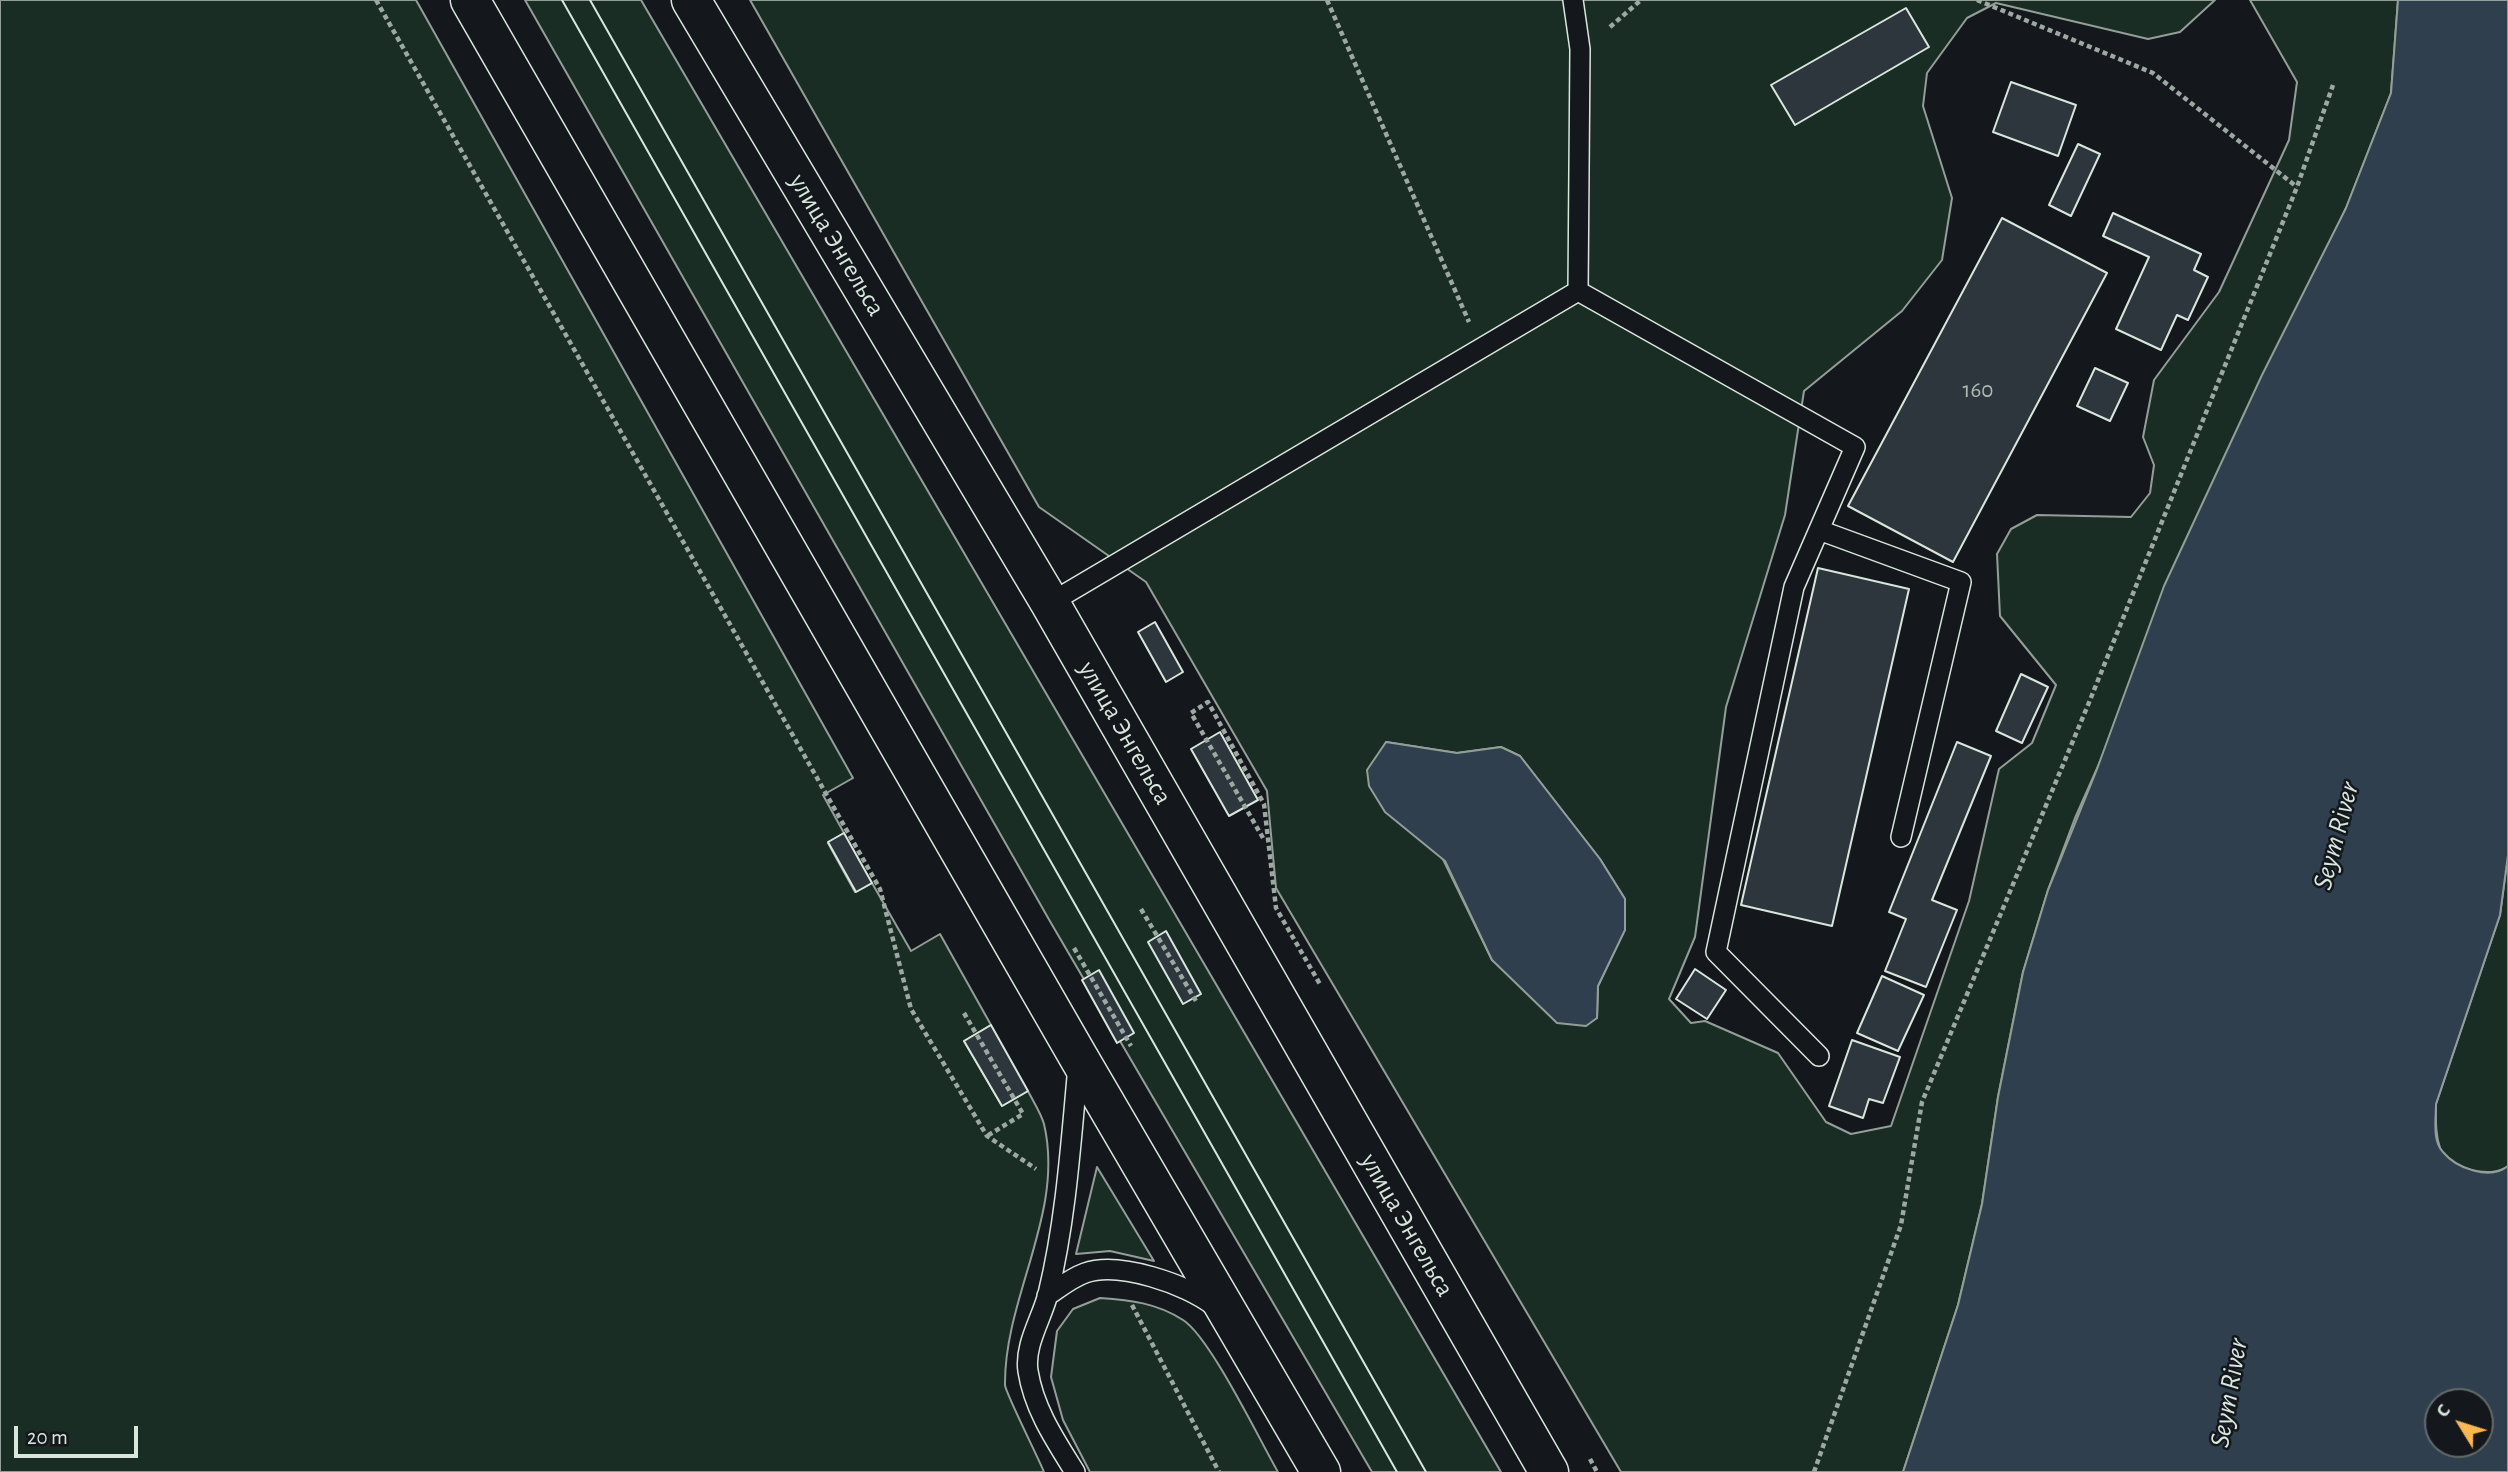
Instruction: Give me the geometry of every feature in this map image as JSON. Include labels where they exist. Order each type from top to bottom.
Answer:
[{"type":"main road","points":[[470,0],[1229,1318],[1321,1472]]},
{"type":"main road","name":"улица Энгельса","points":[[691,0],[1051,603],[1549,1472]]},
{"type":"lane","points":[[1573,0],[1580,48],[1578,291]]},
{"type":"lane","points":[[1051,603],[1578,291]]},
{"type":"lane","points":[[1578,291],[1855,447],[1794,587],[1716,952],[1819,1056]]},
{"type":"lane","points":[[1819,530],[1961,583],[1901,837]]},
{"type":"lane","points":[[1075,1472],[1041,1418],[1027,1368],[1035,1327],[1047,1296],[1066,1189],[1079,1058]]},
{"type":"lane","points":[[1047,1296],[1084,1274],[1114,1270],[1171,1282],[1201,1296],[1229,1318]]},
{"type":"path","points":[[376,0],[880,889],[911,1009],[987,1136],[1066,1189]]},
{"type":"path","points":[[1327,0],[1481,349]]},
{"type":"path","points":[[1977,0],[2153,73],[2297,187]]},
{"type":"path","points":[[1814,1472],[1901,1225],[1922,1102],[2088,705],[2297,187],[2333,85]]},
{"type":"path","points":[[1263,838],[1191,713],[1208,702],[1264,804],[1276,908],[1324,992]]},
{"type":"path","points":[[1141,909],[1196,1001]]},
{"type":"path","points":[[1074,948],[1131,1046]]},
{"type":"path","points":[[964,1013],[1023,1114],[987,1136]]},
{"type":"path","points":[[1114,1270],[1219,1472]]},
{"type":"path","points":[[1584,1448],[1597,1472]]},
{"type":"green space","points":[[0,0],[416,0],[853,778],[823,795],[844,833],[828,843],[855,892],[872,883],[911,951],[940,934],[991,1025],[964,1041],[1002,1106],[1028,1091],[1041,1116],[1048,1157],[1047,1190],[1007,1352],[1005,1385],[1044,1472],[0,1472]]},
{"type":"green space","points":[[525,0],[641,0],[1501,1472],[1372,1472],[1051,923]]},
{"type":"green space","points":[[750,0],[2215,0],[2180,32],[2148,39],[1996,3],[1967,18],[1927,73],[1923,106],[1952,198],[1942,260],[1902,311],[1804,391],[1785,515],[1726,707],[1695,937],[1669,999],[1691,1023],[1705,1021],[1778,1053],[1826,1122],[1851,1134],[1891,1126],[1969,901],[1999,769],[2032,743],[2056,685],[2000,616],[1997,554],[2011,529],[2037,515],[2131,517],[2150,493],[2154,465],[2143,437],[2154,380],[2219,292],[2289,140],[2297,82],[2250,0],[2398,0],[2391,93],[2346,208],[2075,818],[2048,890],[2023,972],[1998,1097],[1982,1204],[1958,1305],[1903,1472],[1621,1472],[1276,888],[1267,791],[1146,582],[1039,507]],"holes":[[[1386,742],[1457,753],[1501,747],[1520,756],[1600,859],[1625,899],[1625,929],[1598,986],[1597,1018],[1492,960]]]},
{"type":"green space","points":[[2508,855],[2508,1166],[2501,1170],[2481,1172],[2452,1161],[2440,1148],[2436,1104],[2500,915]]},
{"type":"green space","points":[[1097,1167],[1154,1261],[1110,1251],[1076,1254]]},
{"type":"green space","points":[[1100,1298],[1153,1306],[1173,1314],[1194,1330],[1220,1367],[1278,1472],[1090,1472],[1063,1420],[1051,1377],[1057,1331],[1073,1309]]},
{"type":"water","name":"Seym River","points":[[2398,0],[2508,0],[2508,855],[2500,915],[2436,1104],[2435,1122],[2437,1142],[2456,1163],[2483,1172],[2501,1170],[2508,1166],[2508,1472],[1903,1472],[1958,1305],[1982,1204],[1998,1097],[2023,972],[2048,890],[2097,769],[2164,586],[2262,375],[2346,208],[2391,93]]},
{"type":"water","points":[[1386,742],[1457,753],[1501,747],[1520,756],[1600,859],[1625,899],[1625,930],[1598,986],[1597,1018],[1586,1026],[1557,1023],[1492,960],[1445,861],[1385,812],[1369,786],[1367,770]]},
{"type":"building","points":[[1906,8],[1929,47],[1795,125],[1771,85]]},
{"type":"building","points":[[2011,82],[2076,105],[2058,156],[1993,132]]},
{"type":"building","points":[[2078,144],[2100,154],[2071,216],[2049,205]]},
{"type":"building","points":[[2113,213],[2201,254],[2194,270],[2208,277],[2188,320],[2177,315],[2161,350],[2116,329],[2149,257],[2103,236]]},
{"type":"building","points":[[2002,218],[2107,273],[1953,562],[1848,506]]},
{"type":"building","points":[[2095,368],[2128,383],[2110,421],[2077,406]]},
{"type":"building","points":[[1818,568],[1909,589],[1832,926],[1741,905]]},
{"type":"building","points":[[1155,622],[1183,672],[1166,682],[1138,632]]},
{"type":"building","points":[[2021,674],[2048,687],[2022,743],[1996,731]]},
{"type":"building","points":[[1220,732],[1258,800],[1229,816],[1191,749]]},
{"type":"building","points":[[1957,742],[1991,756],[1932,900],[1957,910],[1926,987],[1885,971],[1906,919],[1889,912]]},
{"type":"building","points":[[844,833],[872,883],[856,892],[828,842]]},
{"type":"building","points":[[1166,931],[1201,994],[1183,1004],[1148,942]]},
{"type":"building","points":[[1695,969],[1726,990],[1707,1019],[1676,999]]},
{"type":"building","points":[[1099,970],[1134,1033],[1117,1043],[1082,980]]},
{"type":"building","points":[[1882,976],[1924,995],[1898,1051],[1857,1033]]},
{"type":"building","points":[[991,1025],[1028,1091],[1002,1106],[964,1041]]},
{"type":"building","points":[[1852,1040],[1900,1057],[1883,1103],[1869,1099],[1863,1118],[1829,1106]]},
{"type":"tram line","points":[[562,0],[1397,1472]]},
{"type":"tram line","points":[[590,0],[1426,1472]]}]
